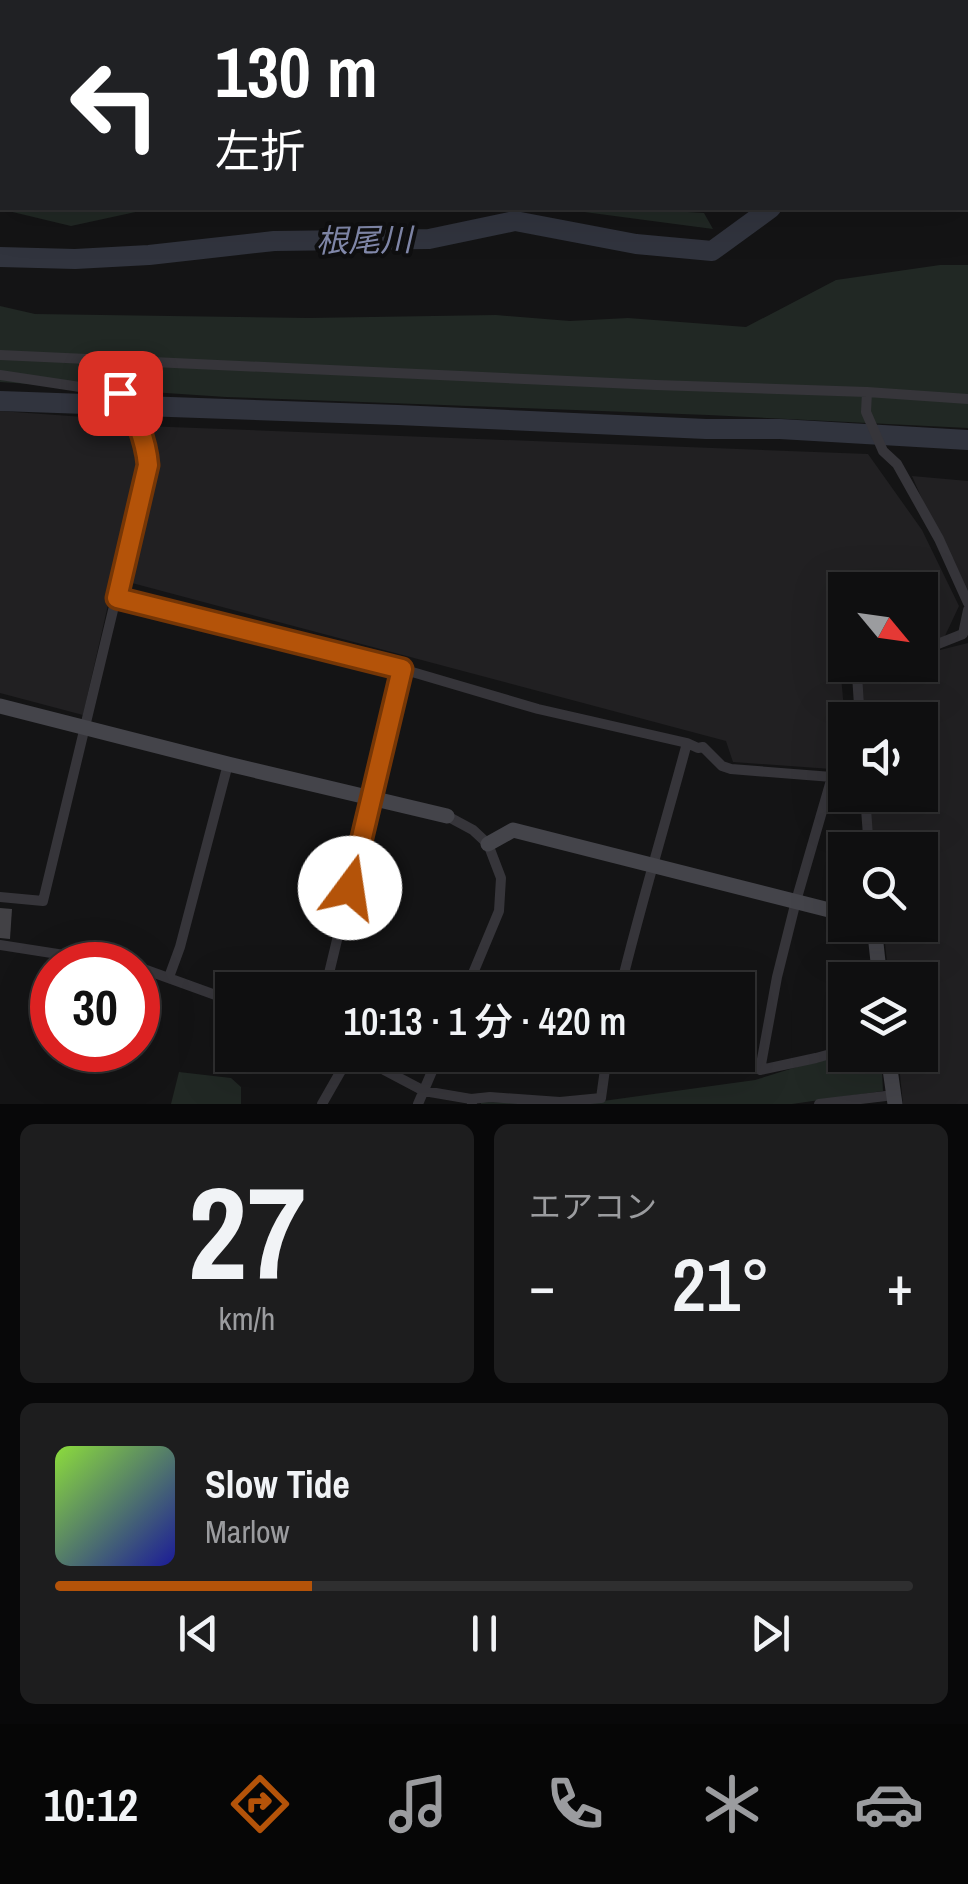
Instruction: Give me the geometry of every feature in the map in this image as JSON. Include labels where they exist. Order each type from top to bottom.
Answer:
[{"type":"street","points":[[0,355],[968,399]]},
{"type":"street","points":[[0,375],[120,393],[134,418],[148,465],[43,902],[0,898]]},
{"type":"street","points":[[867,392],[866,412],[883,450],[897,464],[939,539],[968,607],[962,634],[938,644]]},
{"type":"street","points":[[117,598],[402,669],[543,710],[687,742],[704,747],[731,770],[832,777],[777,977],[760,1070],[828,1055]]},
{"type":"street","points":[[329,972],[402,669]]},
{"type":"street","points":[[0,706],[447,816],[473,830],[488,844],[501,878],[499,911],[474,972]]},
{"type":"street","points":[[624,972],[687,742]]},
{"type":"street","points":[[169,977],[228,764]]},
{"type":"street","points":[[488,844],[513,830],[828,909]]},
{"type":"street","points":[[0,946],[30,950]]},
{"type":"street","points":[[160,974],[215,995]]},
{"type":"street","points":[[322,1104],[342,1072]]},
{"type":"street","points":[[387,1072],[424,1091],[472,1102],[490,1097],[560,1102],[601,1098],[605,1072]]},
{"type":"street","points":[[418,1104],[432,1072]]},
{"type":"street","points":[[818,1104],[895,1099],[891,1072]]},
{"type":"shaded area","points":[[4,210],[145,210],[71,226]]},
{"type":"shaded area","points":[[569,210],[704,213],[713,229]]},
{"type":"shaded area","points":[[940,265],[968,265],[968,428],[226,397],[0,382],[0,306],[35,314],[309,318],[496,315],[570,321],[628,318],[746,327],[836,280]]},
{"type":"shaded area","points":[[0,411],[126,420],[139,468],[83,715],[0,693]]},
{"type":"shaded area","points":[[144,426],[868,454],[922,530],[959,606],[944,638],[938,639],[938,572],[828,572],[828,682],[842,682],[843,702],[828,702],[828,769],[733,762],[726,741],[132,583],[156,454]]},
{"type":"shaded area","points":[[912,476],[968,481],[968,605]]},
{"type":"shaded area","points":[[968,643],[968,1104],[903,1104],[900,1072],[938,1072],[938,962],[887,962],[885,942],[938,942],[938,832],[872,832],[869,812],[938,812],[938,702],[857,702],[854,682],[938,682],[938,650]]},
{"type":"shaded area","points":[[828,1057],[828,1072],[882,1072],[883,1091],[792,1104],[548,1104],[603,1101],[755,1080]]},
{"type":"shaded area","points":[[179,1072],[231,1078],[241,1087],[241,1104],[171,1104]]},
{"type":"shaded area","points":[[481,1102],[548,1104],[481,1104]]},
{"type":"building","points":[[0,908],[12,909],[10,939],[0,938]]},
{"type":"waterway","name":"根尾川","points":[[0,257],[75,259],[274,241],[429,239],[515,221],[636,244],[712,251],[768,210]]},
{"type":"waterway","points":[[0,401],[780,429],[968,440]]},
{"type":"route","points":[[120,393],[134,418],[148,465],[117,598],[402,669],[350,888]]}]
